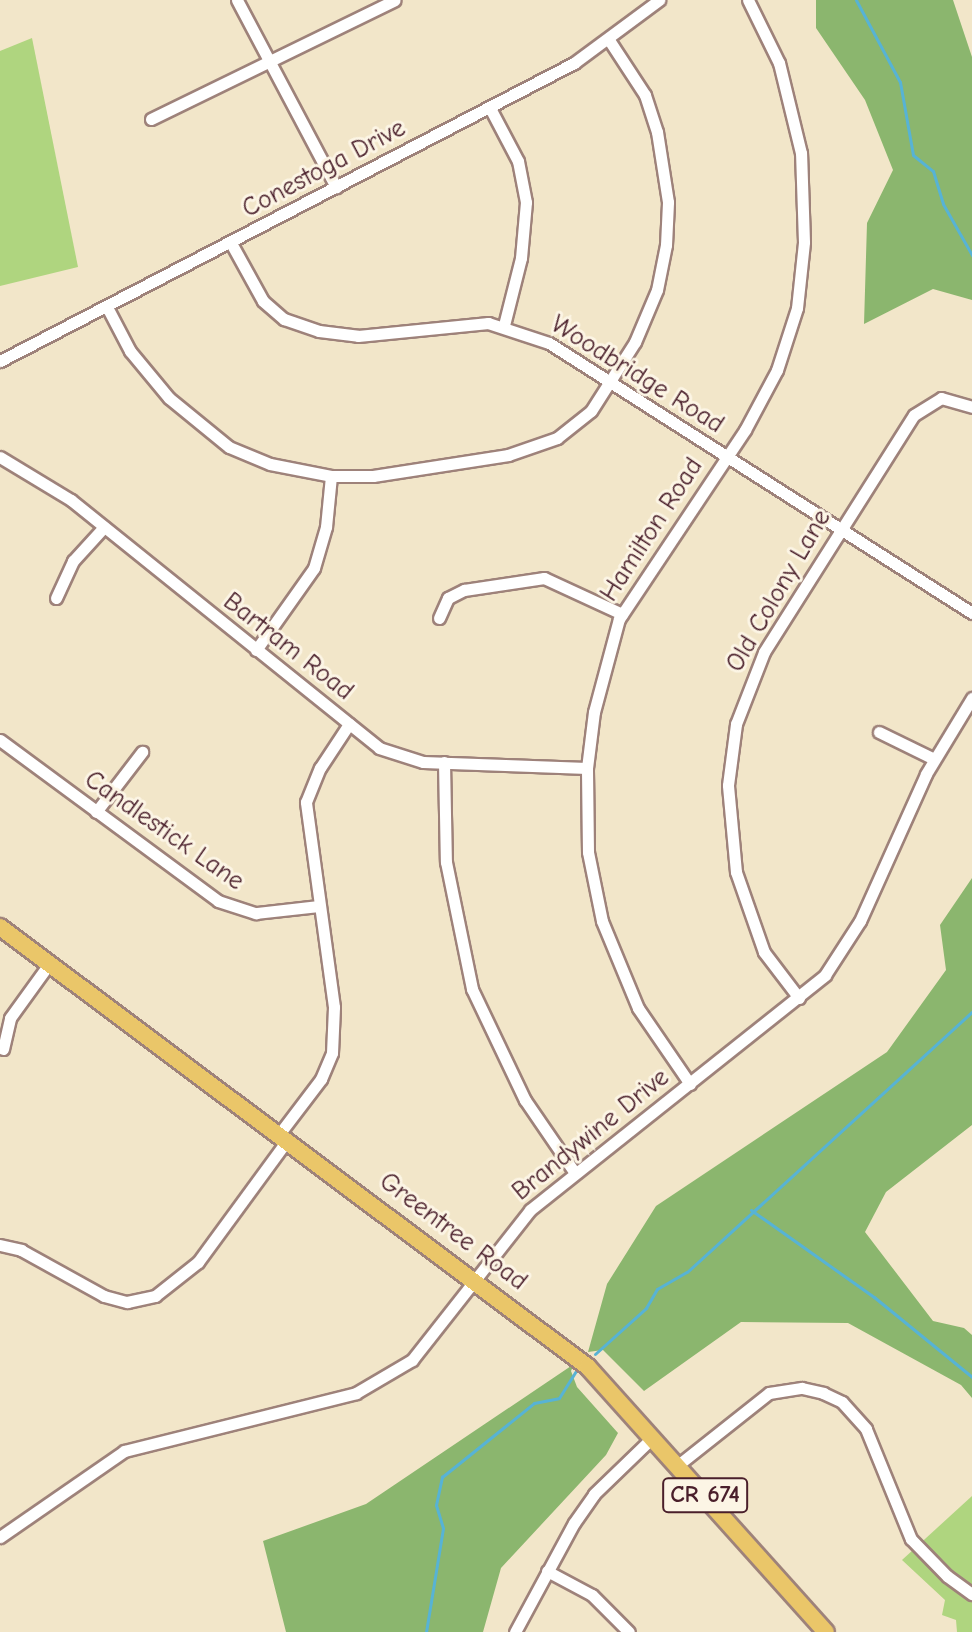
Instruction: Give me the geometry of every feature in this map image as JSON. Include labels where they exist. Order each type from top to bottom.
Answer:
[{"type":"main road","name":"Greentree Road","points":[[0,927],[475,1278],[581,1361],[653,1437],[826,1632]]},
{"type":"street","points":[[237,0],[336,187]]},
{"type":"street","points":[[151,119],[395,0]]},
{"type":"street","name":"Conestoga Drive","points":[[0,361],[490,108],[609,40],[659,0]]},
{"type":"street","name":"Hamilton Road","points":[[690,1084],[638,1008],[602,921],[586,834],[587,768],[597,696],[622,614],[727,457],[783,355],[804,259],[804,189],[795,119],[779,63],[748,0]]},
{"type":"street","points":[[107,307],[147,374],[216,438],[256,460],[331,476],[419,471],[535,448],[576,425],[610,382],[652,305],[668,215],[663,160],[650,106],[609,40]]},
{"type":"street","points":[[490,108],[518,161],[526,202],[521,258],[504,325]]},
{"type":"street","name":"Woodbridge Road","points":[[231,243],[263,301],[284,319],[319,331],[358,336],[463,322],[504,325],[549,343],[972,613]]},
{"type":"street","name":"Old Colony Lane","points":[[799,998],[764,952],[739,884],[728,815],[730,754],[757,666],[841,529],[922,407],[941,398],[972,407]]},
{"type":"street","name":"Bartram Road","points":[[0,457],[47,482],[349,724],[393,755],[444,762],[587,768]]},
{"type":"street","points":[[256,650],[314,568],[326,527],[331,476]]},
{"type":"street","points":[[56,598],[73,561],[104,527]]},
{"type":"street","points":[[439,618],[455,593],[534,579],[554,581],[622,614]]},
{"type":"street","name":"Brandywine Drive","points":[[0,1537],[70,1483],[124,1451],[380,1383],[420,1351],[520,1220],[575,1173],[799,998],[835,962],[856,928],[934,759],[972,698]]},
{"type":"street","points":[[0,1245],[21,1250],[104,1296],[127,1302],[155,1296],[198,1262],[284,1136],[321,1079],[332,1053],[334,1007],[306,802],[320,768],[349,724]]},
{"type":"street","points":[[879,732],[934,759]]},
{"type":"street","name":"Candlestick Lane","points":[[0,740],[230,907],[256,913],[318,906]]},
{"type":"street","points":[[96,812],[142,752]]},
{"type":"street","points":[[444,762],[446,862],[472,989],[525,1100],[575,1173]]},
{"type":"street","points":[[3,1049],[10,1018],[49,964]]},
{"type":"street","points":[[678,1465],[769,1393],[802,1388],[823,1393],[842,1402],[866,1429],[911,1539],[941,1571],[972,1594]]},
{"type":"street","points":[[515,1632],[574,1523],[614,1474],[653,1437]]},
{"type":"street","points":[[547,1571],[592,1595],[629,1632]]},
{"type":"green space","points":[[816,0],[953,0],[972,57],[972,300],[933,289],[864,324],[867,223],[893,170],[865,100],[816,28]]},
{"type":"green space","points":[[32,38],[78,267],[0,286],[0,51]]},
{"type":"green space","points":[[972,878],[972,1125],[886,1192],[865,1232],[933,1321],[964,1328],[972,1335],[972,1398],[961,1385],[848,1323],[741,1322],[644,1391],[603,1350],[588,1352],[607,1284],[656,1206],[887,1052],[946,970],[940,925]]},
{"type":"green space","points":[[574,1364],[571,1371],[577,1387],[618,1433],[606,1455],[501,1568],[483,1632],[286,1632],[263,1541],[366,1504]]},
{"type":"green space","points":[[972,1496],[972,1632],[957,1632],[956,1620],[942,1615],[945,1600],[902,1560]]},
{"type":"waterway","points":[[856,0],[900,82],[913,155],[933,171],[943,204],[972,255]]},
{"type":"waterway","points":[[595,1354],[646,1308],[657,1289],[687,1272],[972,1012]]},
{"type":"waterway","points":[[751,1210],[874,1297],[972,1377]]},
{"type":"waterway","points":[[426,1632],[443,1528],[436,1505],[442,1477],[534,1403],[559,1398],[575,1372]]}]
